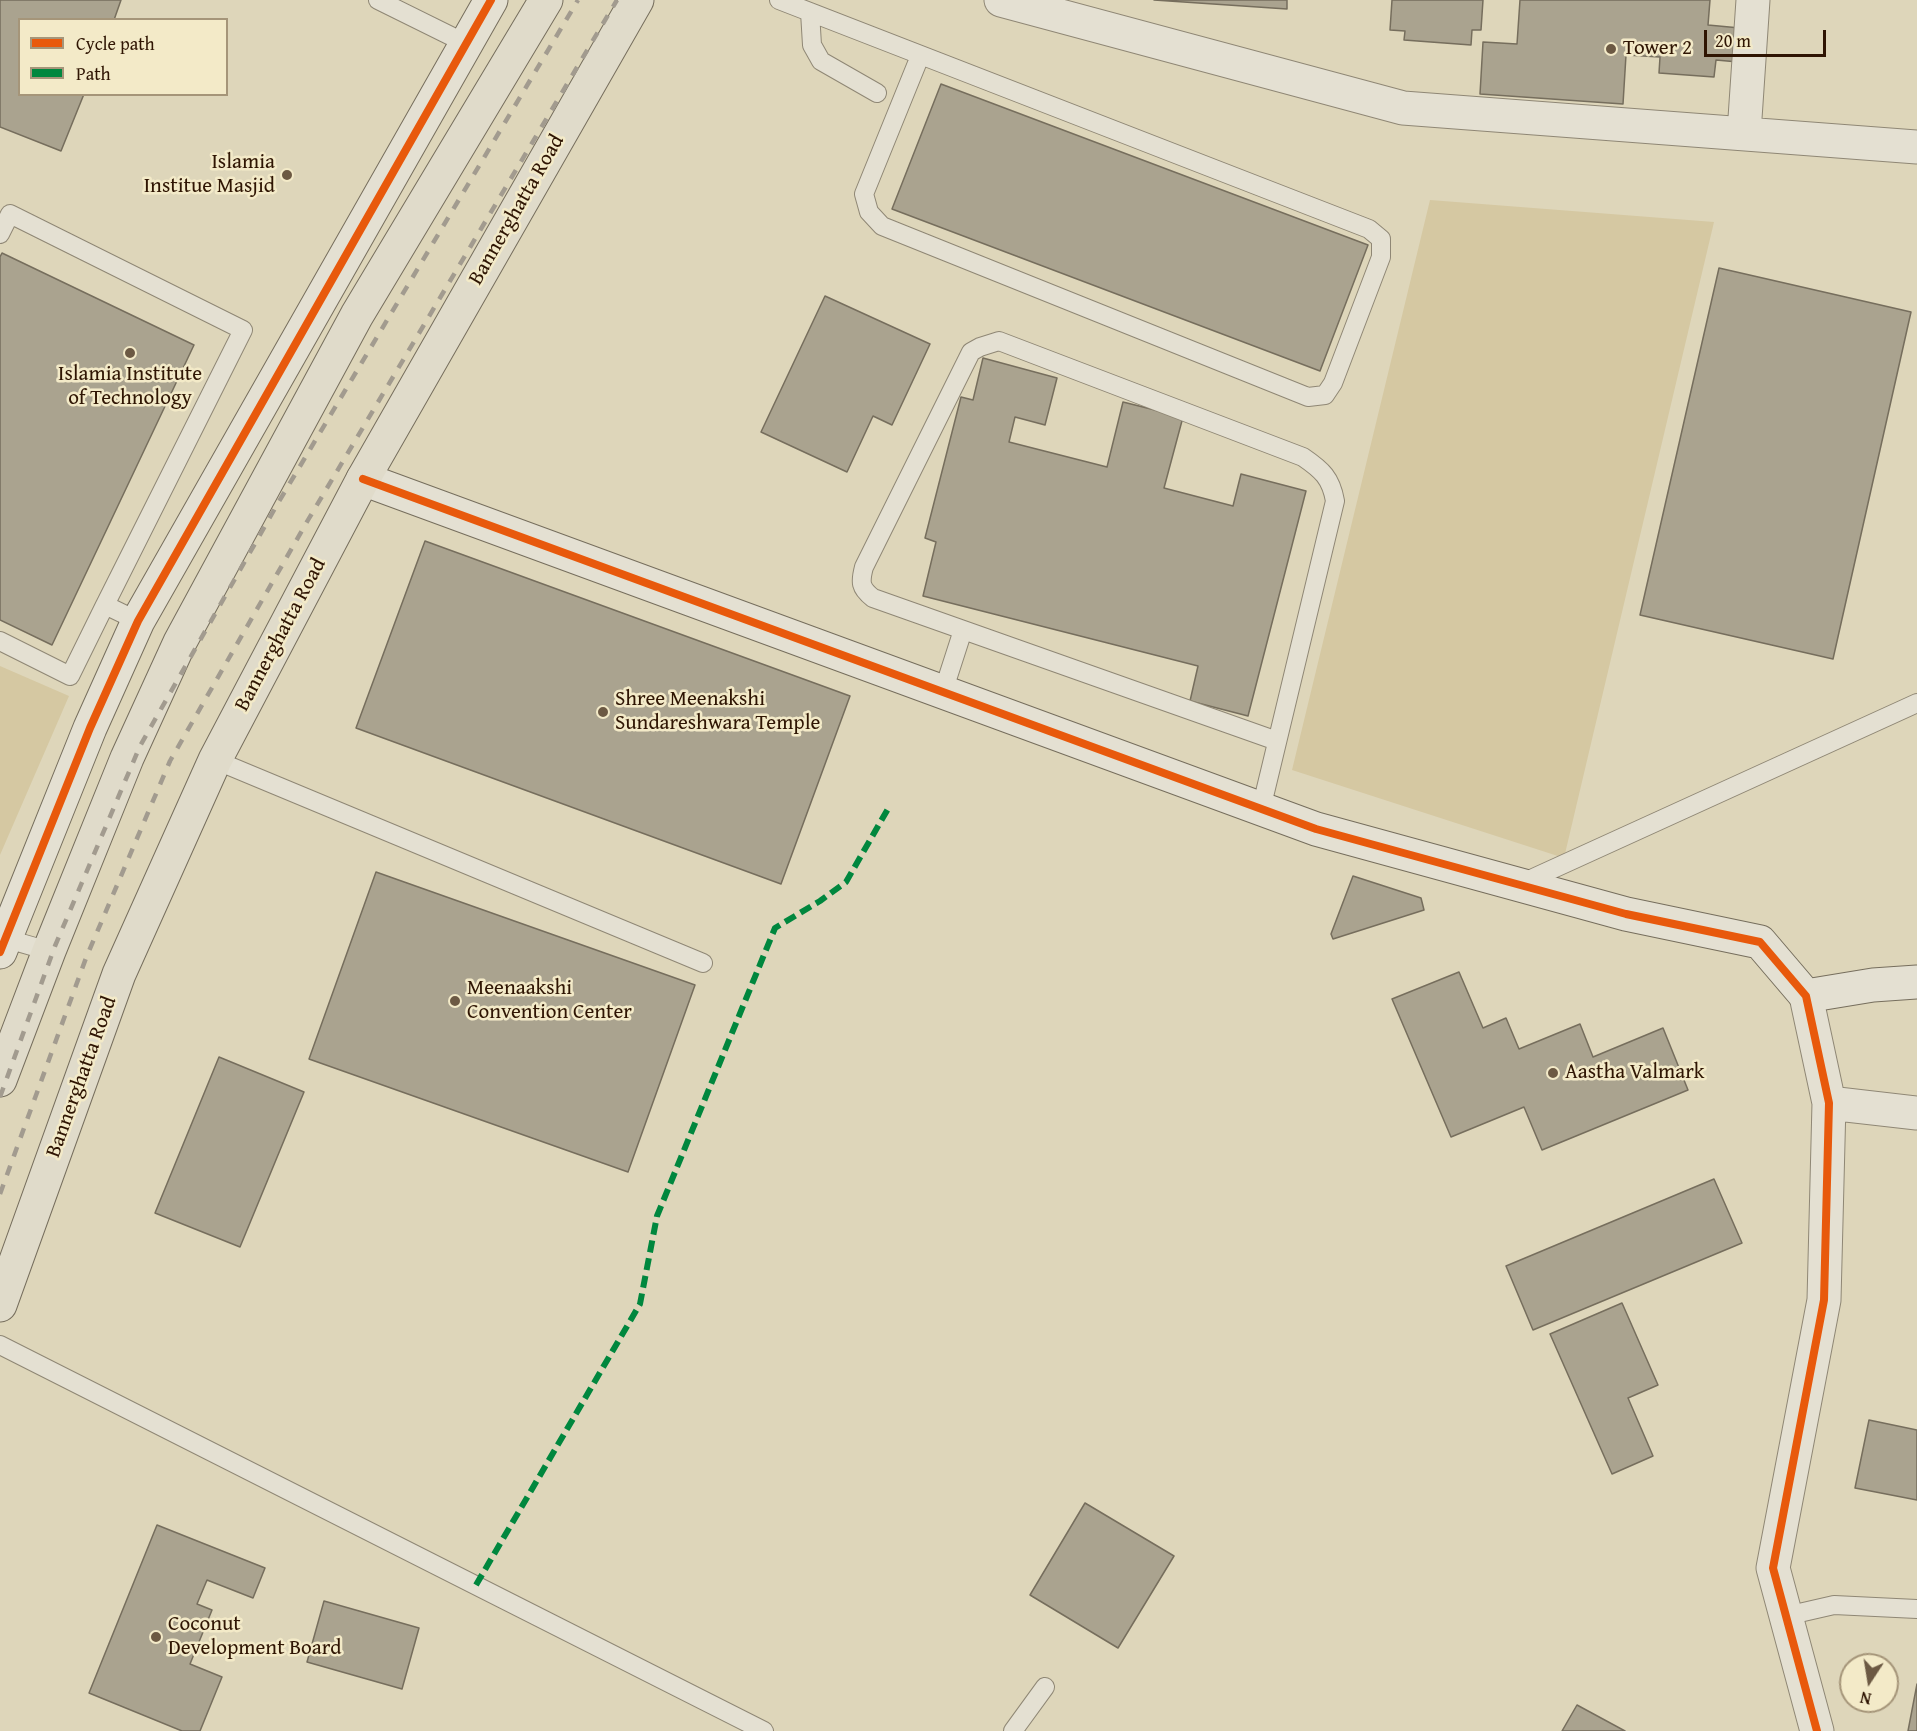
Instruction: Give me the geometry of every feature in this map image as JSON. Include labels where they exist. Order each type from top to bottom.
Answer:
[{"type":"main road","points":[[0,1080],[127,758],[180,642],[357,315],[546,0]]},
{"type":"main road","name":"Bannerghatta Road","points":[[0,1305],[119,974],[215,760],[363,479],[637,0]]},
{"type":"street","points":[[2,942],[90,728],[138,621],[491,0]]},
{"type":"street","points":[[1001,0],[1403,108],[1917,147]]},
{"type":"street","points":[[1744,133],[1753,0]]},
{"type":"street","points":[[363,479],[1316,829],[1626,914],[1760,942],[1806,996],[1829,1103],[1824,1300],[1773,1568],[1817,1731]]},
{"type":"street","points":[[1873,985],[1917,968]]},
{"type":"street","points":[[1806,996],[1873,985],[1917,982]]},
{"type":"street","points":[[1829,1103],[1917,1113]]},
{"type":"lane","points":[[378,0],[467,44]]},
{"type":"lane","points":[[779,0],[1370,229],[1382,239],[1381,258],[1333,383],[1325,395],[1308,397],[882,226],[869,212],[864,194],[920,56]]},
{"type":"lane","points":[[810,12],[812,45],[821,62],[877,93]]},
{"type":"lane","points":[[0,234],[10,214],[243,330],[70,676],[0,641]]},
{"type":"lane","points":[[1261,809],[1335,501],[1333,487],[1321,469],[1303,457],[999,341],[970,352],[864,567],[861,580],[865,592],[873,598],[1277,741]]},
{"type":"lane","points":[[105,605],[138,621]]},
{"type":"lane","points":[[944,692],[963,630]]},
{"type":"lane","points":[[1517,885],[1917,703]]},
{"type":"lane","points":[[215,760],[703,963]]},
{"type":"lane","points":[[2,942],[49,951]]},
{"type":"lane","points":[[0,1345],[764,1731]]},
{"type":"lane","points":[[1786,1616],[1834,1605],[1917,1609]]},
{"type":"lane","points":[[1013,1731],[1045,1687]]},
{"type":"shaded area","points":[[1430,200],[1714,222],[1564,858],[1292,770]]},
{"type":"shaded area","points":[[0,666],[69,696],[0,855]]},
{"type":"building","points":[[0,0],[121,0],[115,18],[18,18],[18,96],[83,96],[61,151],[0,127]]},
{"type":"building","points":[[1154,0],[1287,0],[1287,9]]},
{"type":"building","points":[[1392,0],[1483,0],[1481,30],[1472,30],[1471,45],[1404,40],[1405,31],[1390,30]]},
{"type":"building","name":"Tower 2","points":[[1520,0],[1710,0],[1708,25],[1740,28],[1738,62],[1716,60],[1714,77],[1659,73],[1660,57],[1626,55],[1623,104],[1480,94],[1483,42],[1517,44]]},
{"type":"building","points":[[941,84],[1368,245],[1320,371],[892,209]]},
{"type":"building","points":[[2,253],[194,345],[52,645],[0,620],[0,257]]},
{"type":"building","points":[[1719,268],[1911,312],[1833,659],[1640,615]]},
{"type":"building","points":[[825,296],[930,344],[892,425],[873,416],[847,472],[761,432]]},
{"type":"building","points":[[983,358],[1057,378],[1045,425],[1015,417],[1009,442],[1107,467],[1123,402],[1183,417],[1164,488],[1233,506],[1241,474],[1306,491],[1248,716],[1190,701],[1198,666],[923,596],[936,542],[925,538],[961,397],[973,400]]},
{"type":"building","name":"Shree Meenakshi Sundareshwara Temple","points":[[425,541],[850,696],[781,884],[356,728]]},
{"type":"building","points":[[376,872],[695,985],[628,1172],[309,1059]]},
{"type":"building","points":[[1353,876],[1421,898],[1424,910],[1333,939],[1331,934]]},
{"type":"building","name":"Aastha Valmark","points":[[1459,972],[1483,1028],[1506,1018],[1519,1049],[1580,1024],[1593,1057],[1663,1028],[1688,1090],[1542,1150],[1524,1107],[1451,1137],[1392,999]]},
{"type":"building","points":[[219,1057],[304,1092],[240,1247],[155,1213]]},
{"type":"building","points":[[1714,1179],[1742,1243],[1533,1330],[1506,1266]]},
{"type":"building","points":[[1622,1303],[1658,1385],[1628,1398],[1653,1456],[1612,1474],[1550,1334]]},
{"type":"building","points":[[1869,1420],[1917,1430],[1917,1500],[1855,1488]]},
{"type":"building","points":[[1085,1503],[1174,1556],[1118,1648],[1030,1595]]},
{"type":"building","name":"Coconut Development Board","points":[[157,1525],[265,1568],[253,1598],[207,1580],[197,1604],[212,1610],[190,1664],[222,1677],[200,1731],[182,1731],[89,1693]]},
{"type":"building","points":[[324,1601],[419,1628],[402,1689],[307,1662]]},
{"type":"building","points":[[1917,1684],[1917,1731],[1908,1731]]},
{"type":"building","points":[[1577,1705],[1625,1731],[1562,1731]]},
{"type":"railway","points":[[0,1097],[55,946],[140,746],[278,503],[578,0]]},
{"type":"railway","points":[[0,1194],[86,958],[170,761],[308,520],[617,0]]},
{"type":"marked path","points":[[476,1585],[640,1304],[657,1216],[775,928],[820,901],[846,882],[889,807]]},
{"type":"cycle path","points":[[0,952],[90,728],[138,621],[491,0]]},
{"type":"cycle path","points":[[363,479],[1316,829],[1626,914],[1760,942],[1806,996],[1829,1103],[1824,1300],[1773,1568],[1817,1731]]},
{"type":"place","name":"Tower 2","points":[[1611,49]]},
{"type":"place","name":"Islamia Institue Masjid","points":[[287,175]]},
{"type":"place","name":"Islamia Institute of Technology","points":[[130,353]]},
{"type":"place","name":"Shree Meenakshi Sundareshwara Temple","points":[[603,712]]},
{"type":"place","name":"Meenaakshi Convention Center","points":[[455,1001]]},
{"type":"place","name":"Aastha Valmark","points":[[1553,1073]]},
{"type":"place","name":"Coconut Development Board","points":[[156,1637]]}]
